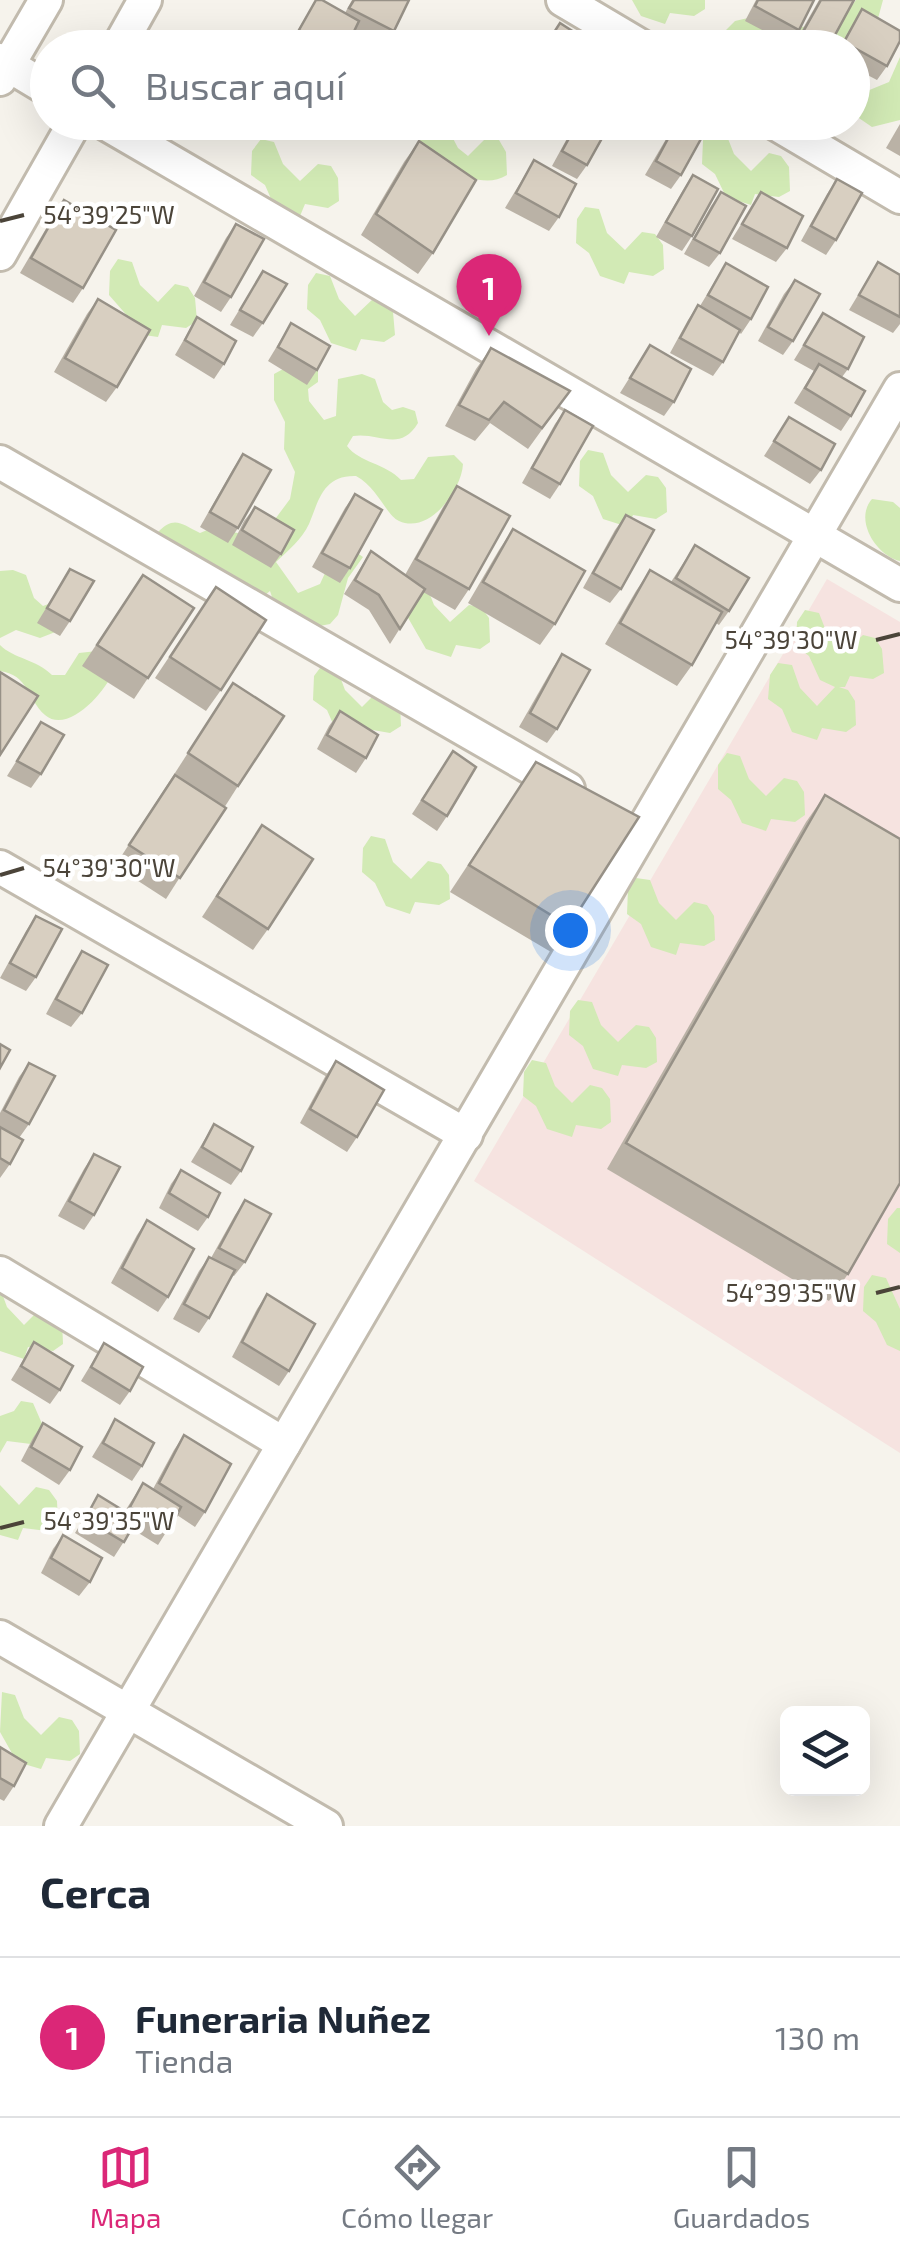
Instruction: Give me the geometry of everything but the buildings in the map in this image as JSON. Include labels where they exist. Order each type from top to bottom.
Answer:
[{"type":"street","points":[[30,81],[3,68],[46,0]]},
{"type":"street","points":[[128,30],[144,0]]},
{"type":"street","points":[[563,0],[614,30]]},
{"type":"street","points":[[0,254],[66,140]]},
{"type":"street","points":[[133,140],[900,585]]},
{"type":"street","points":[[803,140],[900,197]]},
{"type":"street","points":[[61,1826],[900,389]]},
{"type":"street","points":[[0,462],[644,832]]},
{"type":"street","points":[[0,867],[466,1135]]},
{"type":"street","points":[[0,1273],[284,1444]]},
{"type":"street","points":[[0,1636],[326,1826]]},
{"type":"shaded area","points":[[827,579],[900,622],[900,1453],[474,1181]]},
{"type":"green space","points":[[632,0],[705,0],[705,9],[694,16],[670,13],[665,24],[641,16]]},
{"type":"green space","points":[[856,0],[883,0],[877,22],[869,30],[726,30],[735,21],[748,18],[780,26],[835,28]]},
{"type":"green space","points":[[900,57],[900,120],[872,127],[870,90],[889,82]]},
{"type":"green space","points":[[260,140],[274,142],[283,164],[300,181],[318,164],[331,166],[338,178],[339,201],[328,208],[305,204],[300,216],[275,208],[265,185],[251,175],[252,151]]},
{"type":"green space","points":[[420,140],[454,140],[468,156],[484,140],[499,140],[506,152],[507,175],[496,180],[473,178],[419,149]]},
{"type":"green space","points":[[703,140],[729,140],[734,154],[751,171],[769,153],[781,156],[789,167],[790,191],[779,197],[755,194],[751,205],[726,197],[715,174],[702,164]]},
{"type":"green space","points":[[585,207],[599,209],[607,233],[625,250],[642,232],[655,234],[663,245],[664,269],[653,276],[629,272],[624,284],[600,276],[589,253],[576,243],[577,219]]},
{"type":"green space","points":[[118,259],[132,262],[140,285],[158,302],[175,284],[188,287],[195,298],[197,321],[186,328],[162,325],[158,337],[144,335],[109,295],[110,271]]},
{"type":"green space","points":[[316,273],[330,276],[339,299],[355,316],[374,298],[386,301],[393,312],[395,335],[384,342],[361,339],[356,351],[331,343],[320,320],[307,309],[308,285]]},
{"type":"green space","points":[[296,362],[308,362],[318,371],[318,382],[308,389],[309,401],[324,420],[336,416],[338,379],[362,374],[375,379],[383,402],[392,410],[403,407],[415,411],[418,423],[404,437],[353,436],[347,446],[359,456],[401,480],[414,479],[428,457],[454,455],[463,464],[457,485],[442,507],[433,516],[411,524],[394,518],[370,487],[356,476],[329,484],[303,535],[276,562],[298,593],[320,584],[331,560],[353,550],[363,557],[348,578],[338,615],[330,624],[304,629],[274,603],[270,591],[264,596],[159,545],[158,532],[174,522],[200,533],[212,528],[248,535],[267,530],[290,499],[295,472],[284,449],[285,422],[274,400],[274,374]]},
{"type":"green space","points":[[588,450],[603,453],[611,475],[628,492],[646,475],[658,477],[666,488],[667,512],[656,519],[633,515],[628,527],[603,519],[593,496],[579,486],[580,461]]},
{"type":"green space","points":[[872,499],[893,502],[900,508],[900,561],[884,553],[871,537],[865,517]]},
{"type":"green space","points":[[0,571],[26,575],[34,598],[43,606],[54,602],[63,629],[40,638],[16,630],[0,638]]},
{"type":"green space","points":[[425,582],[434,605],[450,622],[469,605],[481,607],[489,618],[490,642],[480,649],[456,645],[451,657],[426,649],[407,616]]},
{"type":"green space","points":[[805,610],[819,613],[828,636],[844,653],[863,635],[875,638],[882,649],[884,673],[873,679],[850,676],[845,687],[839,687],[848,690],[855,701],[856,725],[846,732],[822,728],[817,740],[792,732],[782,709],[768,699],[770,675],[778,663],[792,665],[800,688],[817,706],[835,687],[820,680],[809,656],[796,646],[797,622]]},
{"type":"green space","points":[[0,645],[52,675],[65,675],[79,653],[106,650],[113,672],[103,690],[85,708],[54,720],[39,709],[17,677],[0,671]]},
{"type":"green space","points":[[323,664],[336,666],[345,690],[362,707],[380,689],[400,703],[401,726],[390,733],[367,729],[337,733],[327,710],[313,700],[314,676]]},
{"type":"green space","points":[[727,753],[740,756],[749,779],[766,796],[784,778],[797,781],[804,792],[805,815],[795,822],[771,819],[766,831],[742,823],[731,800],[718,789],[718,765]]},
{"type":"green space","points":[[371,836],[385,839],[393,862],[411,879],[428,861],[441,864],[449,875],[450,899],[439,905],[415,902],[410,914],[386,906],[375,883],[362,872],[363,848]]},
{"type":"green space","points":[[636,878],[650,880],[659,903],[676,920],[694,902],[707,905],[714,916],[715,940],[704,946],[680,943],[676,955],[651,947],[641,924],[627,914],[628,889]]},
{"type":"green space","points":[[578,1000],[592,1002],[601,1025],[618,1042],[636,1025],[649,1027],[656,1038],[657,1062],[646,1068],[622,1065],[618,1076],[593,1069],[583,1046],[569,1035],[570,1011]]},
{"type":"green space","points":[[532,1060],[546,1063],[555,1086],[572,1103],[590,1085],[602,1088],[610,1099],[611,1122],[601,1129],[576,1125],[572,1137],[547,1129],[536,1106],[523,1096],[524,1072]]},
{"type":"green space","points":[[897,1208],[900,1253],[887,1244],[888,1219]]},
{"type":"green space","points":[[872,1275],[886,1278],[900,1309],[900,1351],[887,1345],[876,1322],[863,1311],[864,1287]]},
{"type":"green space","points":[[0,1288],[7,1307],[24,1325],[42,1307],[62,1320],[63,1344],[53,1351],[28,1347],[24,1359],[0,1351]]},
{"type":"green space","points":[[21,1401],[33,1403],[43,1426],[31,1444],[7,1441],[0,1453],[0,1416],[14,1411]]},
{"type":"green space","points":[[0,1485],[19,1505],[36,1487],[49,1490],[57,1501],[58,1525],[47,1531],[23,1528],[18,1540],[0,1535]]},
{"type":"green space","points":[[2,1692],[15,1695],[24,1718],[41,1735],[59,1717],[72,1720],[79,1731],[80,1754],[70,1761],[46,1758],[41,1769],[17,1762],[0,1732]]},
{"type":"place","name":"Funeraria Nuñez","points":[[489,336]]}]
